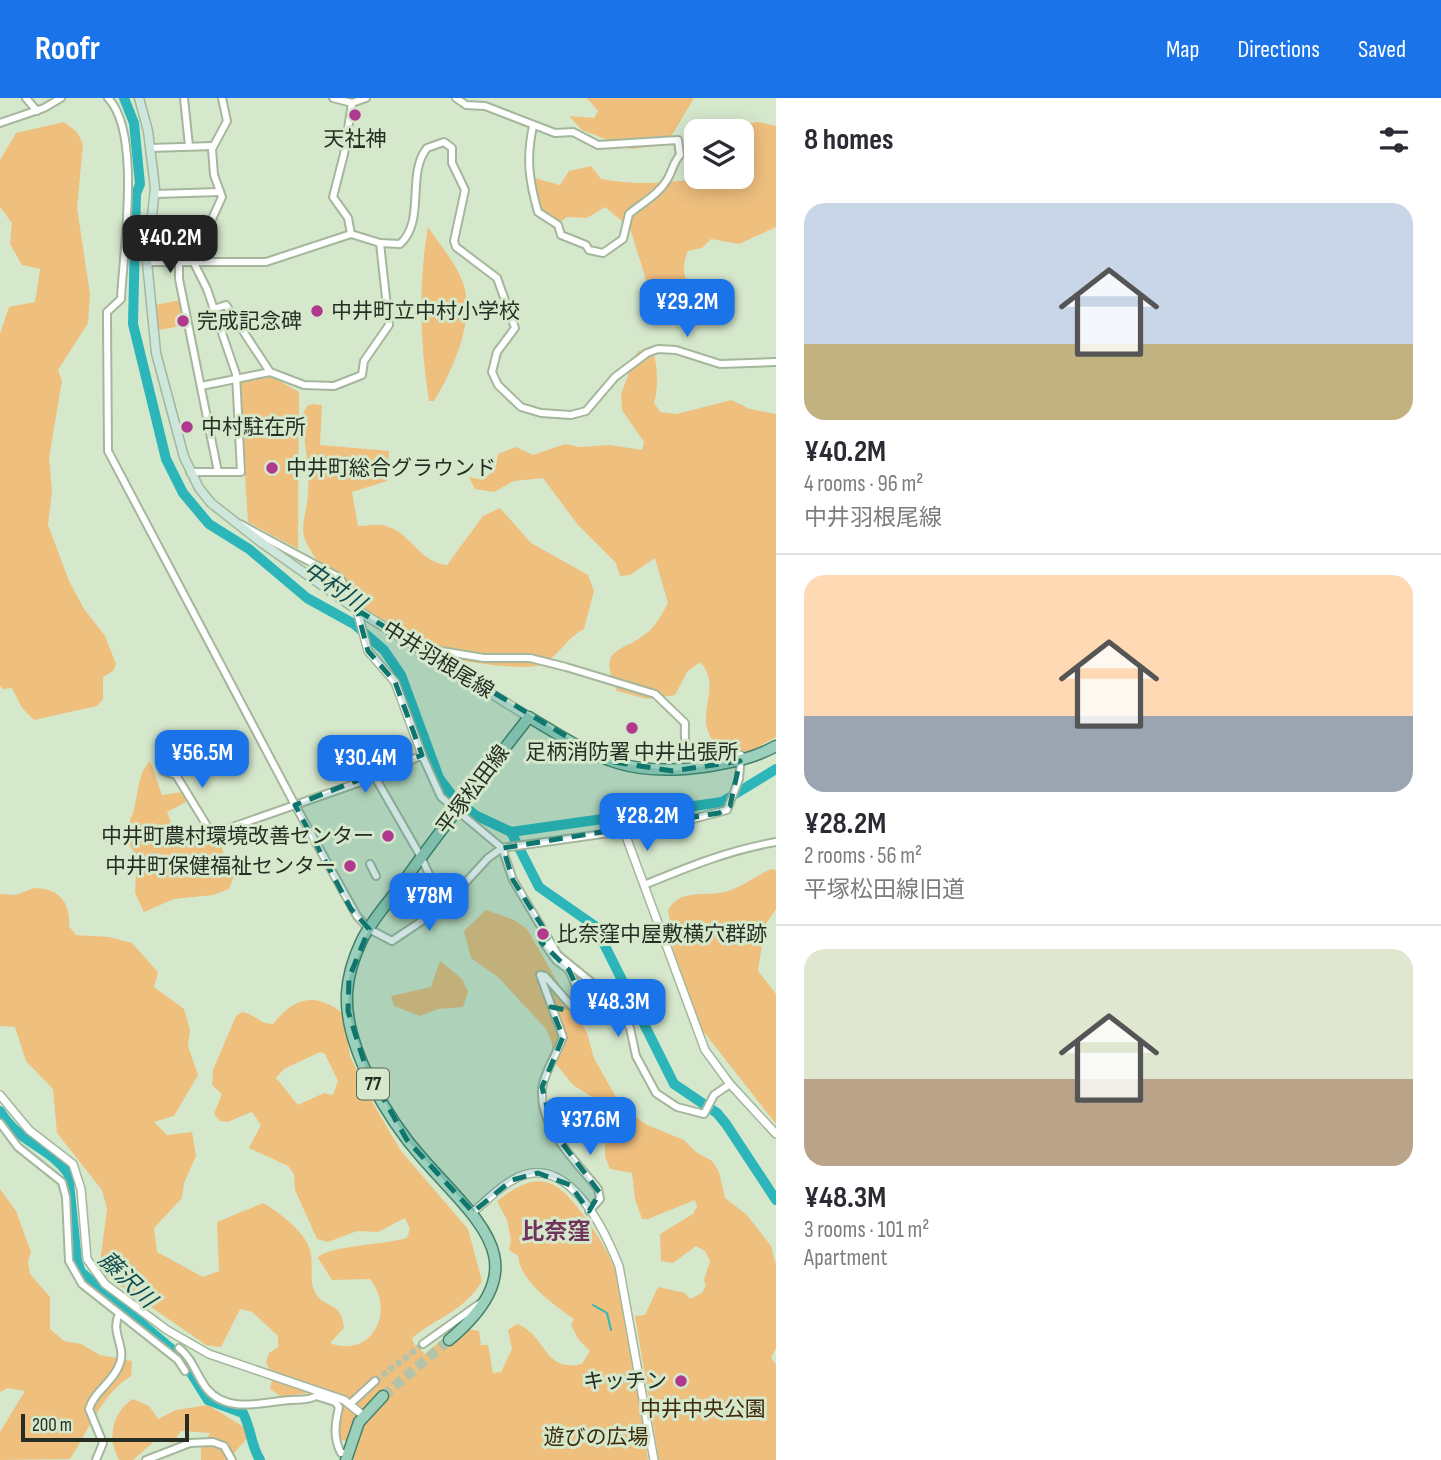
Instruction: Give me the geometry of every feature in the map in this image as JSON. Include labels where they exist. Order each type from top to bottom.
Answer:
[{"type":"main road","name":"中井羽根尾線","points":[[139,98],[150,148],[155,194],[147,262],[156,353],[190,472],[211,503],[358,615],[428,654],[529,717]]},
{"type":"main road","points":[[529,717],[587,752],[618,764],[649,770],[703,767],[740,761],[776,746]]},
{"type":"main road","name":"平塚松田線","points":[[449,1340],[472,1321],[486,1299],[494,1274],[494,1256],[490,1240],[473,1212],[407,1140],[377,1092],[356,1044],[348,1011],[347,989],[356,956],[369,929],[529,717]]},
{"type":"main road","points":[[346,1457],[364,1416],[383,1396]]},
{"type":"street","points":[[26,98],[37,110]]},
{"type":"street","points":[[0,123],[61,98]]},
{"type":"street","points":[[108,98],[114,104],[122,128],[128,187],[121,299],[107,312],[108,451],[351,909],[369,929],[392,941],[444,906],[488,858],[502,848],[624,831],[729,809],[738,782],[741,755],[697,753],[689,750],[684,742],[685,723],[655,694],[530,658],[484,657],[435,650],[428,654]]},
{"type":"street","points":[[184,98],[189,146]]},
{"type":"street","points":[[190,472],[241,472],[236,379],[215,309],[193,261],[222,197],[212,161],[213,146],[227,121],[222,98]]},
{"type":"street","points":[[333,98],[352,103],[366,98]]},
{"type":"street","points":[[456,98],[466,105],[486,102],[533,126],[555,133],[573,132],[598,145],[609,146],[649,139],[678,140],[680,155],[671,166],[667,181],[654,196],[629,214],[622,239],[603,253],[561,235],[558,225],[538,212],[528,174],[527,152],[533,126]]},
{"type":"street","points":[[351,234],[348,218],[333,197],[344,154],[352,103]]},
{"type":"street","points":[[147,262],[266,262],[351,234],[380,243],[400,244],[406,239],[413,210],[416,166],[427,148],[433,144],[448,143],[452,148],[454,169],[465,190],[455,244],[497,278],[515,328],[497,352],[492,372],[508,396],[521,407],[541,413],[571,415],[586,411],[614,377],[647,353],[658,349],[676,350],[720,364],[776,362]]},
{"type":"street","points":[[150,148],[213,146]]},
{"type":"street","points":[[155,194],[220,192]]},
{"type":"street","points":[[201,386],[270,372],[304,385],[334,386],[362,375],[364,361],[389,325],[380,243]]},
{"type":"street","points":[[179,261],[179,279],[218,472]]},
{"type":"street","points":[[215,309],[226,305],[270,372]]},
{"type":"street","points":[[232,520],[267,536],[340,578],[358,615],[368,651],[395,682],[433,785],[457,810],[502,848],[513,880],[558,955],[617,1003],[630,1028],[636,1056],[656,1093],[677,1107],[704,1114],[714,1096],[730,1084]]},
{"type":"street","points":[[267,536],[276,552]]},
{"type":"street","points":[[697,753],[703,767]]},
{"type":"street","points":[[198,839],[375,777],[422,755]]},
{"type":"street","points":[[163,771],[176,775],[212,834]]},
{"type":"street","points":[[375,777],[421,857],[444,906]]},
{"type":"street","points":[[624,831],[697,1032],[714,1064],[776,1134]]},
{"type":"street","points":[[644,885],[703,860],[746,847],[776,842]]},
{"type":"street","points":[[370,864],[376,876]]},
{"type":"street","points":[[548,938],[544,943],[569,970],[586,1009],[578,1013],[545,976],[538,977],[563,1038],[542,1087],[544,1111],[553,1131],[598,1189],[598,1202],[589,1211]]},
{"type":"street","points":[[0,1096],[29,1130],[73,1164],[81,1189],[83,1242],[94,1272],[105,1284],[187,1343],[209,1354],[351,1404],[364,1416]]},
{"type":"street","points":[[0,1123],[18,1147],[62,1182],[66,1197],[69,1261],[82,1284],[182,1363],[185,1371]]},
{"type":"street","points":[[473,1212],[512,1180],[538,1173],[551,1175],[570,1185],[589,1211],[612,1249],[624,1282],[654,1460]]},
{"type":"street","points":[[423,1344],[486,1299]]},
{"type":"street","points":[[96,1460],[103,1443],[89,1409],[120,1363],[121,1352],[114,1330],[119,1314]]},
{"type":"street","points":[[170,1354],[187,1343]]},
{"type":"street","points":[[180,1348],[188,1354],[208,1389],[227,1403],[265,1405],[309,1400],[316,1396],[334,1402],[339,1408],[335,1431],[337,1446],[346,1457]]},
{"type":"street","points":[[351,1404],[375,1381]]},
{"type":"street","points":[[146,1460],[198,1442],[224,1446],[232,1460]]},
{"type":"highlighted area","points":[[357,610],[607,761],[673,771],[740,761],[730,806],[719,813],[503,848],[513,880],[548,938],[541,942],[569,970],[586,1007],[581,1013],[551,1007],[563,1037],[542,1087],[553,1131],[600,1193],[589,1211],[570,1185],[538,1173],[512,1180],[473,1212],[407,1140],[366,1068],[348,1011],[349,978],[369,929],[351,909],[295,805],[422,755],[395,682],[368,651]]},
{"type":"green space","points":[[587,98],[694,98],[666,145],[631,149],[582,130],[569,116],[594,118],[598,111]]},
{"type":"green space","points":[[64,122],[77,132],[83,144],[77,208],[90,294],[88,323],[58,370],[62,381],[49,458],[52,491],[48,525],[69,581],[84,609],[105,636],[116,664],[113,671],[103,677],[103,699],[97,706],[34,720],[22,708],[12,688],[3,689],[0,686],[0,334],[9,307],[35,302],[40,269],[22,265],[10,244],[12,223],[0,207],[0,160],[16,133]]},
{"type":"green space","points":[[754,123],[776,126],[776,227],[739,244],[711,239],[702,248],[688,251],[684,272],[704,315],[705,324],[694,324],[681,317],[664,320],[657,315],[630,228],[605,207],[587,218],[567,217],[560,222],[541,211],[534,178],[560,185],[569,171],[591,166],[601,179],[620,182],[684,180],[684,189],[754,189]]},
{"type":"green space","points":[[428,227],[463,283],[467,312],[455,360],[434,401],[429,401],[422,336],[423,271]]},
{"type":"green space","points":[[180,300],[186,325],[159,330],[155,305]]},
{"type":"green space","points":[[651,346],[657,374],[654,403],[660,412],[677,414],[731,400],[750,409],[776,414],[776,737],[751,751],[722,758],[706,726],[710,684],[700,662],[687,672],[675,695],[647,699],[617,691],[611,676],[611,657],[649,631],[668,603],[655,558],[630,575],[620,576],[616,563],[578,525],[543,478],[514,481],[494,492],[475,489],[469,477],[483,480],[495,469],[498,454],[516,447],[533,455],[565,444],[579,447],[610,445],[642,450],[644,442],[622,410],[621,394],[637,352]]},
{"type":"green space","name":"中井町総合グラウンド","points":[[269,375],[299,392],[298,549],[248,522],[239,382]]},
{"type":"green space","points":[[322,405],[320,445],[389,451],[387,481],[352,492],[358,526],[386,526],[402,535],[422,554],[447,565],[483,516],[500,508],[531,543],[588,575],[594,591],[584,629],[546,662],[527,667],[488,665],[443,657],[406,646],[384,632],[333,581],[304,537],[308,466],[302,416],[307,406]]},
{"type":"green space","points":[[150,761],[162,795],[182,792],[190,800],[167,812],[175,832],[220,841],[226,862],[235,873],[229,889],[213,895],[174,899],[144,912],[135,893],[137,856],[129,843],[127,832],[141,778]]},
{"type":"green space","points":[[771,869],[776,870],[776,909],[765,925],[758,971],[776,994],[776,1124],[700,1027],[669,937],[671,927],[668,910],[673,903],[686,896],[730,890]]},
{"type":"green space","name":"遊びの広場","points":[[34,888],[50,891],[62,898],[68,910],[69,926],[76,935],[109,937],[132,943],[158,972],[154,987],[184,1009],[190,1030],[188,1046],[198,1075],[174,1116],[154,1122],[167,1135],[192,1132],[196,1156],[184,1183],[182,1198],[154,1228],[157,1252],[203,1277],[219,1271],[217,1222],[263,1203],[292,1225],[309,1247],[315,1292],[319,1298],[336,1309],[344,1328],[330,1343],[345,1346],[358,1344],[376,1329],[381,1305],[370,1279],[332,1280],[318,1258],[345,1248],[407,1238],[410,1229],[405,1218],[378,1232],[357,1231],[328,1242],[317,1239],[295,1190],[294,1174],[288,1166],[249,1148],[261,1125],[252,1112],[227,1122],[220,1121],[214,1114],[222,1094],[212,1085],[213,1070],[236,1016],[242,1012],[273,1024],[289,1008],[305,1000],[333,1006],[343,1013],[350,1056],[401,1151],[468,1229],[482,1281],[459,1307],[412,1338],[414,1344],[425,1354],[456,1327],[479,1331],[481,1345],[488,1345],[493,1373],[501,1372],[512,1349],[508,1330],[517,1324],[527,1329],[552,1358],[560,1363],[582,1364],[590,1351],[579,1340],[571,1325],[574,1319],[539,1292],[525,1274],[518,1256],[509,1250],[511,1240],[507,1220],[497,1201],[525,1184],[547,1182],[567,1195],[577,1206],[613,1264],[630,1341],[648,1460],[354,1460],[352,1442],[342,1440],[337,1432],[341,1404],[307,1393],[282,1397],[270,1389],[273,1376],[266,1363],[269,1353],[278,1347],[278,1336],[252,1312],[240,1309],[221,1347],[206,1345],[99,1271],[107,1209],[102,1190],[57,1133],[53,1089],[26,1061],[15,1027],[0,1026],[0,894],[16,895]],"holes":[[[320,1052],[325,1054],[338,1081],[333,1095],[324,1093],[298,1105],[276,1078],[284,1069]]]},
{"type":"green space","name":"中井中央公園","points":[[486,910],[514,920],[527,929],[587,1033],[594,1058],[622,1108],[647,1125],[684,1140],[696,1152],[712,1161],[719,1172],[725,1198],[747,1215],[771,1246],[776,1265],[776,1348],[771,1358],[776,1364],[776,1460],[659,1460],[635,1316],[645,1315],[658,1287],[685,1293],[690,1299],[702,1293],[706,1286],[704,1280],[710,1261],[705,1251],[696,1246],[673,1263],[661,1261],[660,1234],[693,1214],[697,1207],[695,1200],[642,1219],[635,1199],[632,1173],[610,1169],[605,1156],[605,1127],[592,1097],[573,1085],[552,1059],[552,1043],[546,1029],[498,977],[471,958],[464,931]]},
{"type":"green space","points":[[440,961],[462,979],[468,992],[463,1007],[438,1009],[420,1016],[394,1006],[391,996],[431,987]]},
{"type":"green space","points":[[0,1189],[16,1211],[31,1252],[28,1262],[30,1274],[50,1297],[50,1329],[64,1341],[81,1344],[100,1355],[132,1361],[131,1376],[112,1392],[70,1459],[0,1460],[0,1432],[25,1391],[8,1388],[0,1392]]},
{"type":"green space","points":[[133,1399],[149,1406],[158,1419],[176,1410],[208,1405],[247,1429],[248,1437],[228,1460],[201,1460],[201,1449],[210,1433],[181,1431],[173,1443],[156,1440],[133,1460],[119,1460],[113,1443],[114,1426],[120,1411]]},
{"type":"waterway","name":"中村川","points":[[124,98],[134,123],[140,184],[136,194],[133,324],[166,459],[183,493],[209,524],[249,549],[307,598],[354,624],[384,650],[401,675],[439,778],[454,798],[475,815],[511,832],[722,802],[776,769]]},
{"type":"waterway","points":[[511,832],[539,887],[595,926],[674,1084],[717,1113],[776,1200]]},
{"type":"waterway","name":"藤沢川","points":[[0,1111],[16,1131],[52,1157],[68,1173],[77,1261],[81,1272],[181,1357],[208,1400],[243,1413],[260,1460]]},
{"type":"waterway","points":[[593,1305],[607,1313],[611,1330]]},
{"type":"tunnel","points":[[383,1396],[449,1340]]},
{"type":"tunnel","points":[[375,1381],[423,1344]]},
{"type":"place","name":"天社神","points":[[355,115]]},
{"type":"place","name":"中井町立中村小学校","points":[[317,311]]},
{"type":"place","name":"完成記念碑","points":[[183,321]]},
{"type":"place","name":"中村駐在所","points":[[187,427]]},
{"type":"place","name":"中井町総合グラウンド","points":[[272,468]]},
{"type":"place","name":"足柄消防署 中井出張所","points":[[632,728]]},
{"type":"place","name":"中井町農村環境改善センター","points":[[388,836]]},
{"type":"place","name":"中井町保健福祉センター","points":[[350,866]]},
{"type":"place","name":"比奈窪中屋敷横穴群跡","points":[[543,934]]},
{"type":"place","name":"キッチン","points":[[681,1381]]},
{"type":"district","name":"比奈窪","points":[[556,1232]]}]
